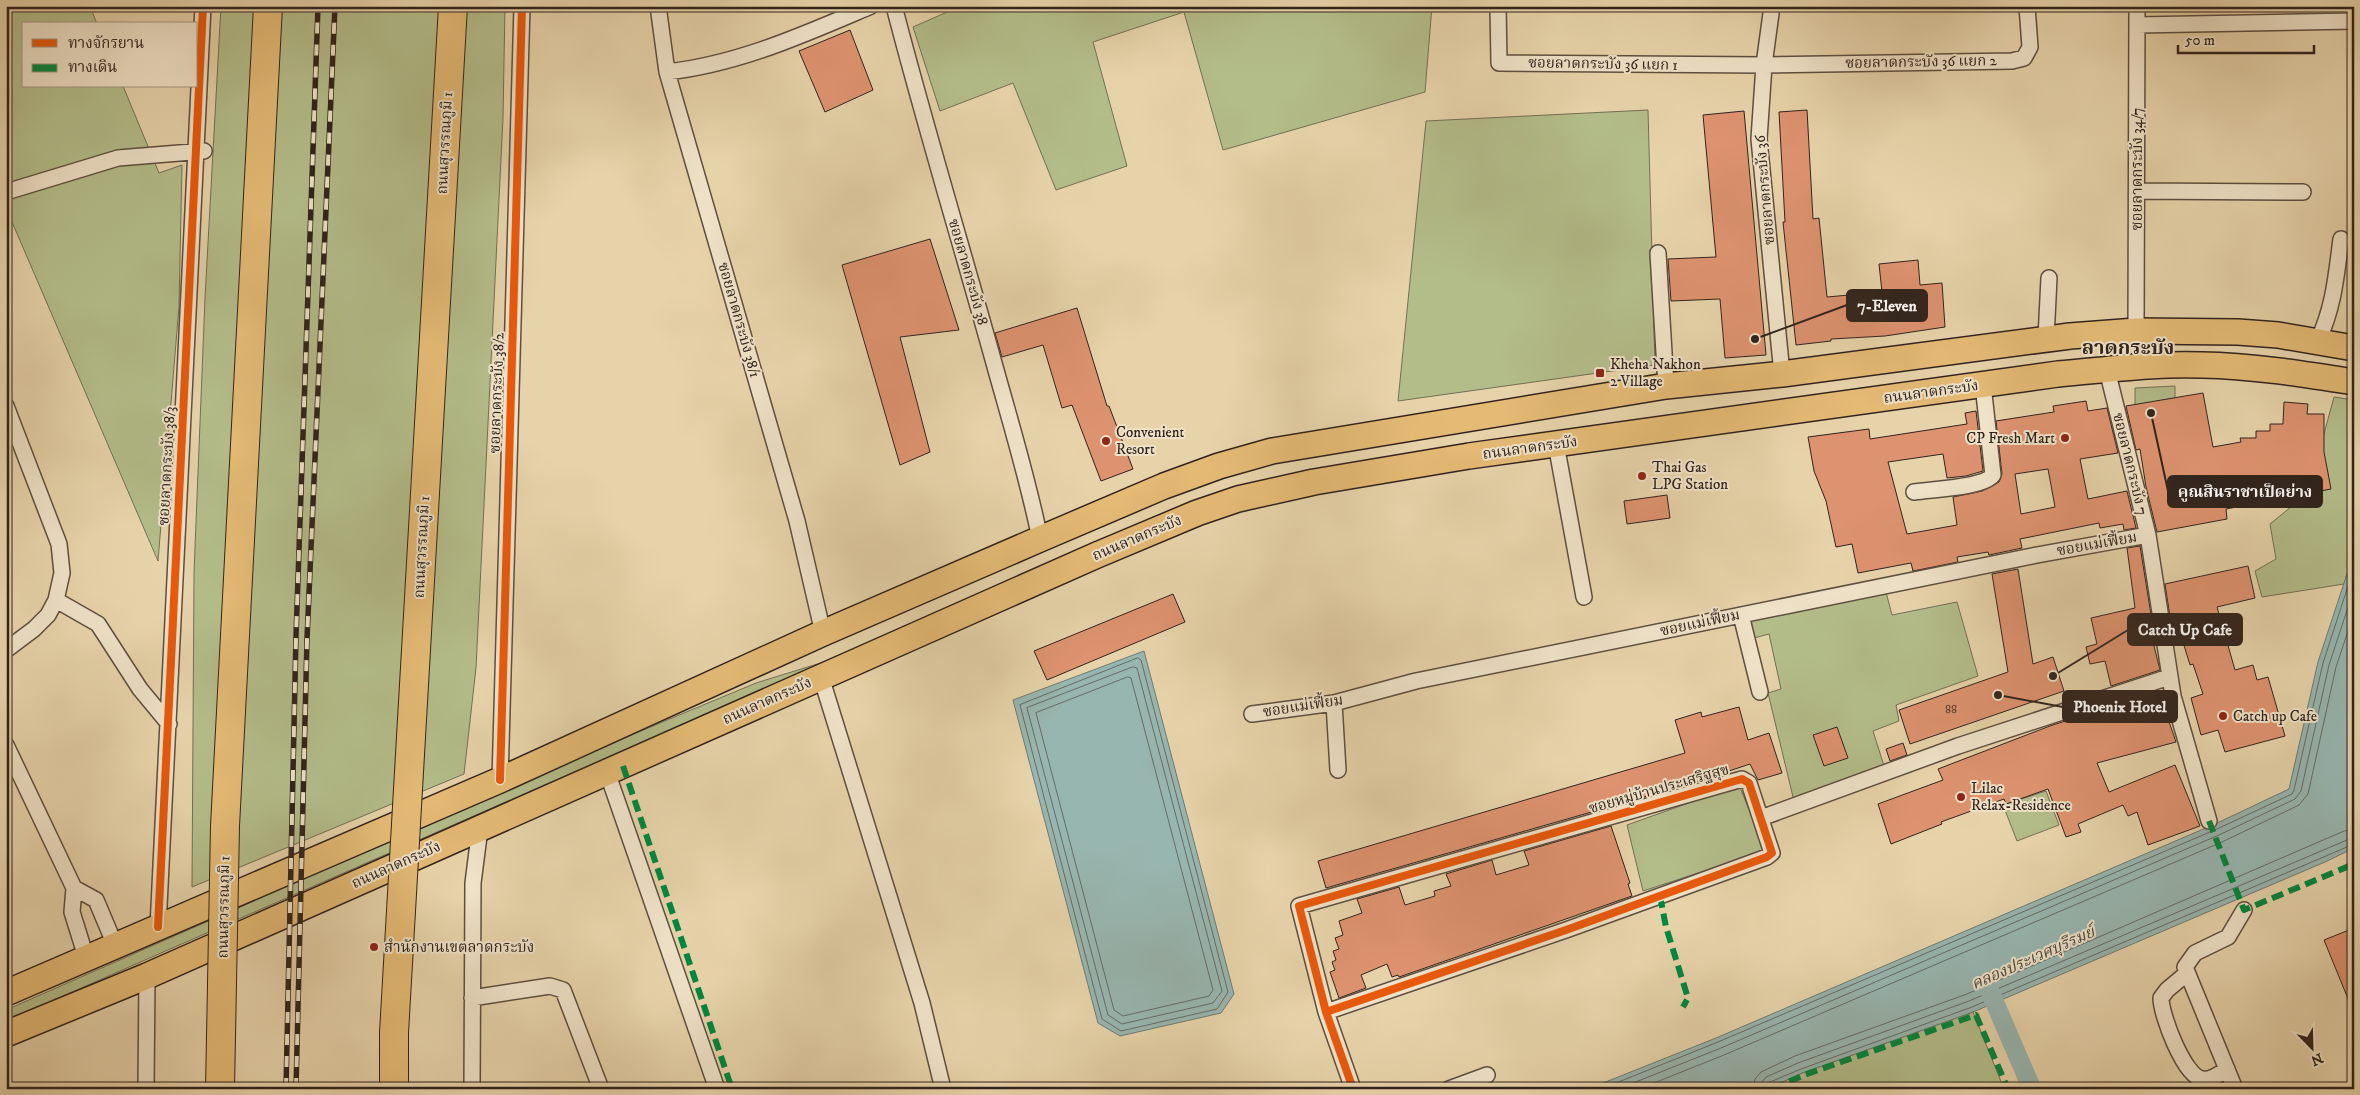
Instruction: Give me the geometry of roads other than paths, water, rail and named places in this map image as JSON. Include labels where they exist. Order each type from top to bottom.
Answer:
[{"type":"highway","name":"ถนนสุวรรณภูมิ 1","points":[[220,1089],[225,826],[268,6]]},
{"type":"highway","name":"ถนนสุวรรณภูมิ 1","points":[[394,1089],[394,1033],[453,6]]},
{"type":"main road","points":[[6,993],[500,780],[823,633],[1040,539],[1164,486],[1219,466],[1272,451],[1666,386],[1782,374],[2046,338],[2136,332],[2238,332],[2336,345]]},
{"type":"main road","name":"ถนนลาดกระบัง","points":[[6,1034],[146,976],[1156,530],[1238,499],[1359,474],[1556,444],[2058,374],[2155,366],[2202,365],[2289,371],[2344,380]]},
{"type":"main road","points":[[1782,374],[1784,413]]},
{"type":"main road","points":[[971,570],[989,604]]},
{"type":"street","name":"ซอยลาดกระบัง 38/3","points":[[158,927],[200,151],[203,6]]},
{"type":"street","name":"ซอยลาดกระบัง 38/2","points":[[500,780],[522,6]]},
{"type":"street","name":"ซอยลาดกระบัง 38/1","points":[[658,6],[667,72],[798,521],[823,633]]},
{"type":"street","points":[[667,72],[695,69],[746,56],[786,42],[871,6]]},
{"type":"street","name":"ซอยลาดกระบัง 38","points":[[894,6],[932,149],[961,244],[1033,503],[1040,539]]},
{"type":"street","name":"ซอยลาดกระบัง 36 แยก 1","points":[[1498,6],[1499,63],[1764,65]]},
{"type":"street","name":"ซอยลาดกระบัง 36","points":[[1772,6],[1764,65],[1760,139],[1782,374]]},
{"type":"street","name":"ซอยลาดกระบัง 36 แยก 2","points":[[1764,65],[2012,60],[2024,58],[2030,47],[2027,6]]},
{"type":"street","name":"ซอยลาดกระบัง 34/7","points":[[2136,332],[2137,6]]},
{"type":"street","points":[[2137,25],[2354,21]]},
{"type":"street","points":[[6,192],[118,158],[200,151]]},
{"type":"street","points":[[2137,191],[2304,192]]},
{"type":"street","points":[[2336,345],[2329,316],[2341,239]]},
{"type":"street","points":[[1658,253],[1666,386]]},
{"type":"street","points":[[2046,338],[2049,278]]},
{"type":"street","name":"ซอยลาดกระบัง 7","points":[[2107,370],[2148,535],[2160,605],[2169,677],[2209,821]]},
{"type":"street","points":[[1914,492],[1977,484],[1993,475],[1983,385]]},
{"type":"street","points":[[6,406],[59,544],[62,572],[56,600],[48,615],[6,650]]},
{"type":"street","points":[[1556,444],[1584,597]]},
{"type":"street","name":"ซอยแม่เฟี้ยม","points":[[1252,714],[1334,704],[1416,681],[2077,547],[2148,535]]},
{"type":"street","points":[[56,600],[98,624],[140,690],[169,724]]},
{"type":"street","points":[[1741,615],[1760,692]]},
{"type":"street","points":[[822,677],[922,1004],[943,1089]]},
{"type":"street","points":[[1762,818],[1958,746],[2169,677]]},
{"type":"street","points":[[1334,704],[1338,770]]},
{"type":"street","points":[[6,745],[74,888],[72,912],[86,957]]},
{"type":"street","points":[[608,772],[717,1089]]},
{"type":"street","name":"ซอยหมู่บ้านประเสริฐสุข","points":[[1326,1012],[1566,930],[1768,857],[1772,853],[1749,783],[1742,779],[1299,906],[1326,1012],[1353,1089]]},
{"type":"street","points":[[472,1089],[473,883],[480,828]]},
{"type":"street","points":[[74,888],[96,900],[115,945]]},
{"type":"street","points":[[2235,1089],[2186,974],[2186,963],[2196,953],[2228,937],[2244,910]]},
{"type":"street","points":[[2186,974],[2167,990],[2162,998],[2161,1008],[2168,1029],[2193,1074],[2200,1079],[2210,1079],[2227,1069]]},
{"type":"street","points":[[146,976],[146,1089]]},
{"type":"street","points":[[472,998],[550,986],[563,990],[600,1089]]},
{"type":"street","points":[[1449,1089],[1487,1074]]},
{"type":"water","name":"คลองประเวศบุรีรมย์","points":[[2354,573],[2354,724],[2352,733],[2354,733],[2354,848],[1973,1012],[1802,1073],[1767,1089],[1588,1089],[1716,1038],[2215,824],[2289,789],[2318,662],[2347,574]]},
{"type":"water","points":[[1144,651],[1234,994],[1221,1013],[1120,1036],[1098,1023],[1013,700]]},
{"type":"waterway","name":"คลองประเวศบุรีรมย์","points":[[1985,980],[2032,1089]]},
{"type":"railway","points":[[286,1089],[296,636],[318,6]]},
{"type":"railway","points":[[296,1089],[307,639],[335,6]]},
{"type":"place","name":"7-Eleven","points":[[1755,339]]},
{"type":"place","name":"Kheha Nakhon 2 Village","points":[[1600,373]]},
{"type":"place","name":"คูณสินราชาเป็ดย่าง","points":[[2151,413]]},
{"type":"place","name":"CP Fresh Mart","points":[[2065,438]]},
{"type":"place","name":"Convenient Resort","points":[[1106,441]]},
{"type":"place","name":"Thai Gas LPG Station","points":[[1642,476]]},
{"type":"place","name":"Catch Up Cafe","points":[[2053,676]]},
{"type":"place","name":"Phoenix Hotel","points":[[1998,695]]},
{"type":"place","name":"Catch up Cafe","points":[[2223,716]]},
{"type":"place","name":"Lilac Relax-Residence","points":[[1961,797]]},
{"type":"place","name":"สำนักงานเขตลาดกระบัง","points":[[374,947]]},
{"type":"district","name":"ลาดกระบัง","points":[[2128,348]]}]
